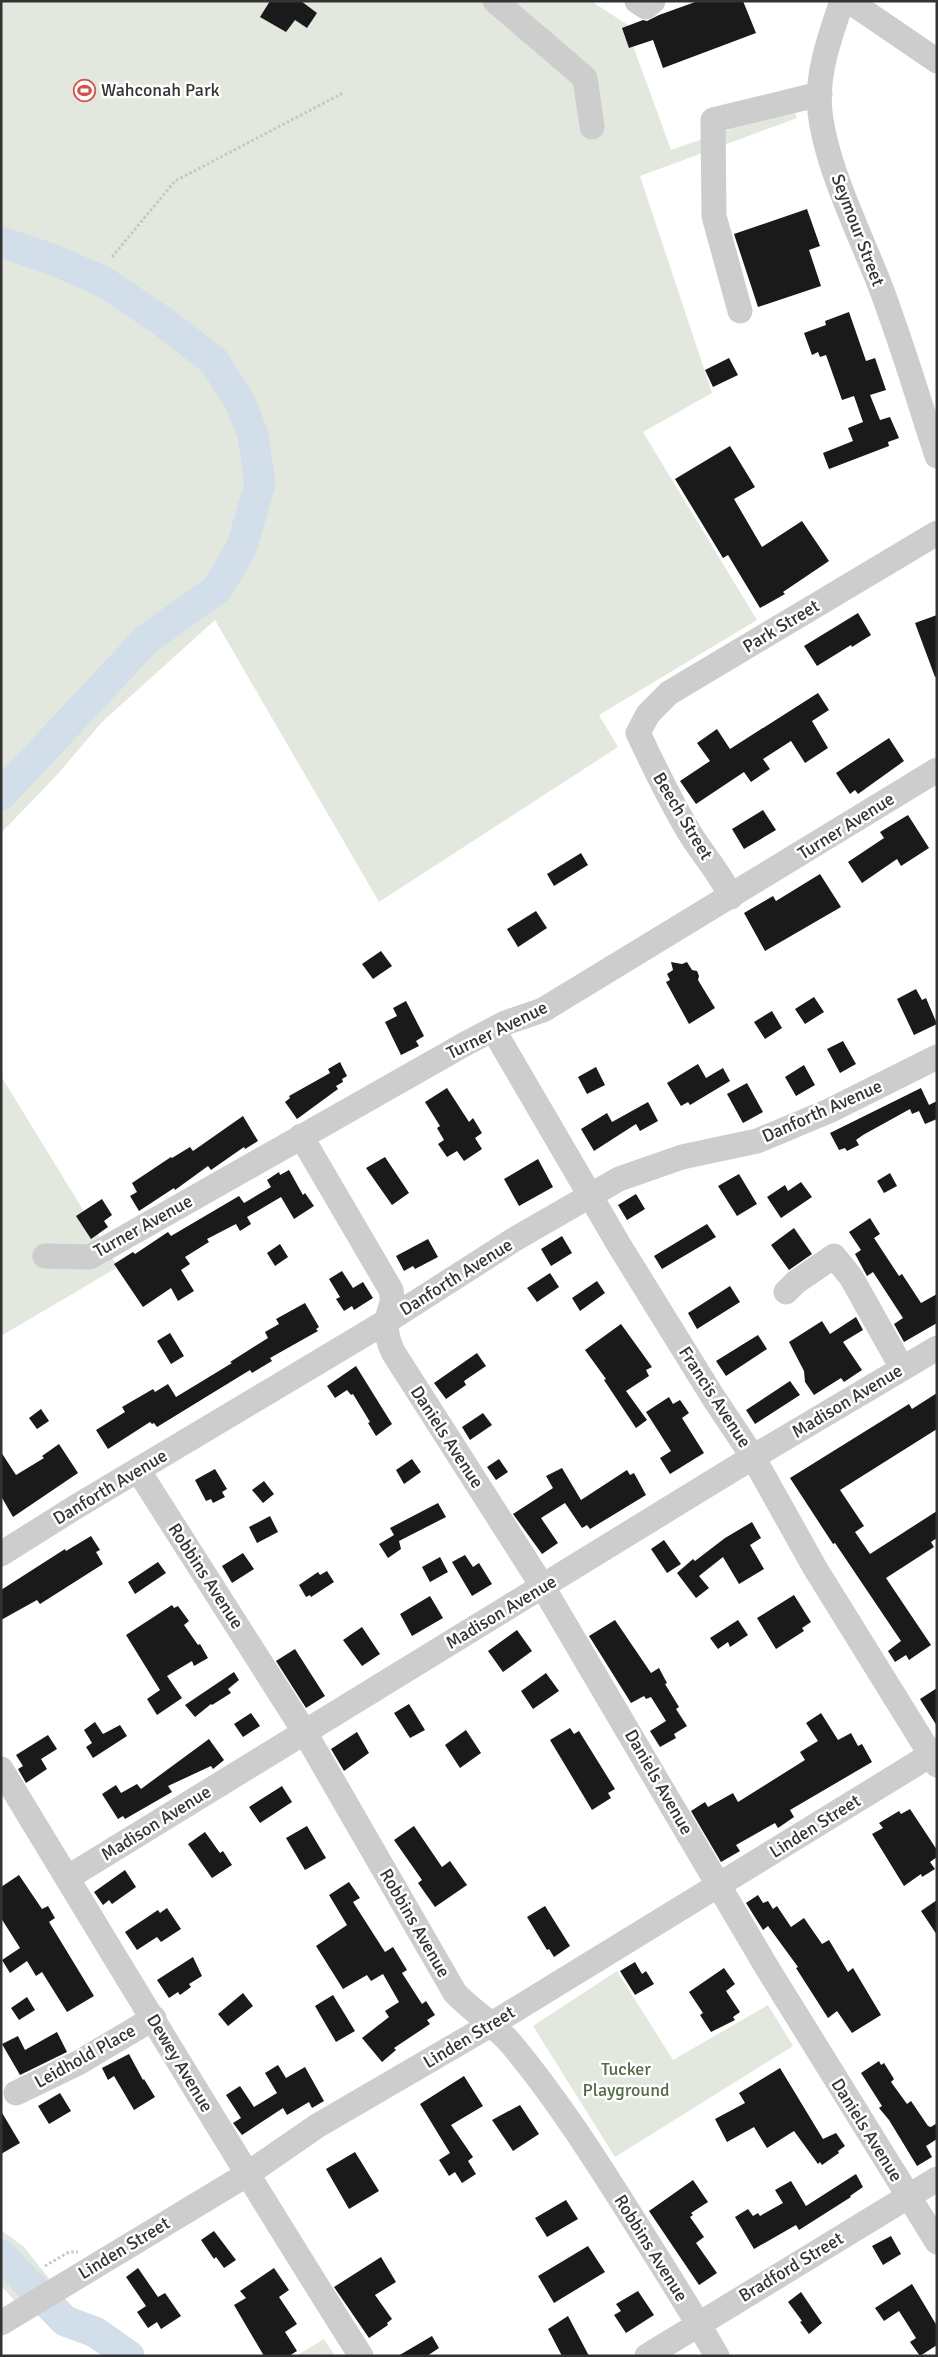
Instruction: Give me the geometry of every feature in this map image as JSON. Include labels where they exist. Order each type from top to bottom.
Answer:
[{"type":"street","points":[[496,1],[584,78],[592,128]]},
{"type":"street","points":[[637,1],[646,7],[653,1]]},
{"type":"street","name":"Seymour Street","points":[[842,1],[824,53],[820,112],[829,155],[891,314],[937,456]]},
{"type":"street","points":[[849,1],[937,61]]},
{"type":"street","points":[[740,311],[714,216],[713,120],[820,94]]},
{"type":"street","name":"Park Street","points":[[638,733],[648,714],[670,693],[937,533]]},
{"type":"street","name":"Beech Street","points":[[638,733],[661,783],[690,834],[723,880],[731,897]]},
{"type":"street","name":"Turner Avenue","points":[[46,1256],[90,1257],[493,1029],[543,1010],[937,770]]},
{"type":"street","name":"Francis Avenue","points":[[493,1029],[619,1245],[713,1397],[753,1457],[815,1568],[935,1757]]},
{"type":"street","name":"Danforth Avenue","points":[[1,1554],[387,1321],[515,1239],[619,1178],[682,1157],[757,1141],[829,1111],[937,1057]]},
{"type":"street","name":"Daniels Avenue","points":[[301,1136],[391,1290],[393,1303],[387,1321],[388,1339],[392,1352],[543,1587],[818,2051],[937,2242]]},
{"type":"street","points":[[786,1292],[796,1282],[834,1256],[851,1277],[902,1368]]},
{"type":"street","name":"Madison Avenue","points":[[67,1878],[753,1457],[937,1348]]},
{"type":"street","name":"Robbins Avenue","points":[[138,1470],[304,1731],[455,1993],[472,2010],[492,2024],[512,2044],[541,2082],[581,2139],[718,2356]]},
{"type":"street","name":"Linden Street","points":[[10,2318],[246,2175],[316,2126],[492,2024],[935,1757]]},
{"type":"street","name":"Dewey Avenue","points":[[1,1769],[154,2018],[246,2175],[361,2356]]},
{"type":"street","name":"Leidhold Place","points":[[16,2093],[78,2063],[154,2018]]},
{"type":"street","name":"Bradford Street","points":[[647,2356],[698,2323],[937,2179]]},
{"type":"path","points":[[112,257],[176,181],[343,93]]},
{"type":"path","points":[[45,2266],[69,2252],[85,2252]]},
{"type":"green space","name":"Wahconah Park","points":[[1,1],[591,1],[631,27],[627,29],[671,150],[793,107],[797,118],[640,176],[712,393],[643,432],[757,620],[599,715],[618,747],[379,902],[215,620],[102,722],[56,776],[1,833]]},
{"type":"green space","points":[[1,1076],[118,1267],[1,1336]]},
{"type":"green space","name":"Tucker Playground","points":[[617,1971],[673,2060],[768,2005],[793,2046],[615,2157],[533,2026]]},
{"type":"green space","points":[[1,2230],[23,2246],[51,2281],[17,2303],[1,2286]]},
{"type":"green space","points":[[324,2339],[335,2356],[296,2356]]},
{"type":"building","points":[[270,1],[301,1],[317,13],[307,28],[295,20],[286,32],[260,17]]},
{"type":"building","points":[[698,1],[743,1],[756,33],[663,68],[653,40],[629,48],[622,28],[643,20],[647,21]]},
{"type":"building","points":[[807,209],[820,246],[809,250],[821,286],[758,307],[734,234]]},
{"type":"building","points":[[849,312],[866,361],[875,358],[886,390],[870,395],[880,420],[890,417],[899,438],[888,442],[889,446],[829,469],[823,453],[853,441],[848,428],[863,422],[854,396],[842,400],[826,355],[820,357],[818,352],[812,355],[804,333],[826,325],[825,321]]},
{"type":"building","points":[[729,358],[738,375],[713,387],[705,370]]},
{"type":"building","points":[[730,446],[755,487],[734,499],[762,547],[802,521],[829,561],[783,592],[785,594],[760,608],[728,555],[723,558],[675,479]]},
{"type":"building","points":[[858,613],[871,635],[817,666],[804,646]]},
{"type":"building","points":[[937,615],[937,676],[935,677],[915,623]]},
{"type":"building","points":[[818,693],[829,710],[812,721],[828,748],[805,763],[791,741],[763,759],[770,769],[751,782],[744,772],[696,804],[680,781],[710,761],[697,743],[717,729],[730,749]]},
{"type":"building","points":[[889,738],[904,761],[858,794],[855,790],[850,794],[836,773]]},
{"type":"building","points":[[763,810],[776,830],[744,849],[732,829]]},
{"type":"building","points":[[908,815],[929,848],[901,866],[897,859],[862,883],[848,862],[884,838],[880,832]]},
{"type":"building","points":[[581,853],[588,865],[554,886],[547,874]]},
{"type":"building","points":[[820,874],[841,907],[765,951],[744,913],[773,896],[776,901]]},
{"type":"building","points":[[536,911],[547,928],[518,947],[507,929]]},
{"type":"building","points":[[381,951],[392,966],[373,979],[362,964]]},
{"type":"building","points":[[671,962],[682,964],[687,962],[692,970],[697,971],[698,980],[715,1008],[689,1024],[666,982],[670,980],[667,974],[673,970]]},
{"type":"building","points":[[916,989],[922,1000],[926,998],[937,1024],[914,1035],[897,999]]},
{"type":"building","points":[[814,997],[824,1012],[805,1024],[795,1009]]},
{"type":"building","points":[[406,1001],[424,1036],[416,1041],[419,1046],[401,1055],[385,1022],[397,1016],[393,1008]]},
{"type":"building","points":[[772,1011],[782,1028],[765,1039],[754,1022]]},
{"type":"building","points":[[843,1041],[856,1064],[840,1073],[827,1049]]},
{"type":"building","points":[[340,1062],[347,1076],[342,1079],[343,1082],[336,1086],[338,1089],[297,1119],[285,1102],[290,1098],[289,1096],[330,1073],[328,1069]]},
{"type":"building","points":[[698,1064],[706,1078],[723,1068],[730,1081],[690,1105],[688,1102],[681,1106],[667,1083]]},
{"type":"building","points":[[804,1065],[815,1085],[796,1096],[785,1077]]},
{"type":"building","points":[[596,1067],[605,1085],[587,1094],[578,1077]]},
{"type":"building","points":[[747,1083],[763,1112],[743,1123],[727,1094]]},
{"type":"building","points":[[447,1088],[469,1122],[473,1118],[482,1133],[475,1138],[482,1149],[464,1161],[457,1151],[447,1157],[438,1144],[444,1140],[437,1128],[440,1126],[425,1102]]},
{"type":"building","points":[[921,1088],[929,1105],[937,1101],[937,1119],[925,1124],[919,1111],[912,1114],[910,1109],[863,1135],[856,1140],[859,1145],[847,1151],[845,1148],[839,1150],[830,1133]]},
{"type":"building","points":[[648,1102],[658,1121],[640,1131],[636,1124],[594,1151],[581,1129],[607,1113],[612,1122]]},
{"type":"building","points":[[243,1116],[258,1141],[245,1149],[244,1147],[211,1170],[208,1166],[175,1190],[174,1188],[139,1211],[130,1196],[137,1192],[132,1183],[171,1157],[190,1147],[193,1151]]},
{"type":"building","points":[[385,1157],[409,1193],[392,1205],[366,1168]]},
{"type":"building","points":[[538,1159],[553,1187],[519,1206],[504,1179]]},
{"type":"building","points":[[289,1170],[303,1195],[305,1193],[314,1206],[294,1219],[281,1197],[247,1217],[251,1224],[240,1231],[236,1224],[207,1239],[209,1242],[185,1257],[190,1264],[181,1270],[194,1291],[178,1301],[171,1288],[143,1307],[114,1264],[133,1252],[135,1254],[168,1232],[171,1236],[239,1196],[244,1203],[271,1187],[267,1180],[279,1172],[280,1175]]},
{"type":"building","points":[[890,1173],[897,1186],[884,1193],[877,1181]]},
{"type":"building","points":[[739,1174],[757,1204],[737,1216],[718,1186]]},
{"type":"building","points":[[801,1182],[812,1197],[781,1218],[767,1197],[785,1185],[788,1191]]},
{"type":"building","points":[[636,1194],[645,1209],[627,1220],[618,1205]]},
{"type":"building","points":[[102,1199],[112,1215],[104,1221],[108,1227],[91,1239],[76,1216]]},
{"type":"building","points":[[870,1218],[880,1234],[874,1238],[899,1276],[902,1274],[921,1303],[937,1294],[937,1323],[904,1342],[894,1324],[903,1318],[873,1272],[867,1276],[855,1254],[861,1250],[849,1232]]},
{"type":"building","points":[[707,1224],[716,1237],[662,1269],[654,1256]]},
{"type":"building","points":[[794,1228],[812,1254],[789,1270],[771,1245]]},
{"type":"building","points":[[562,1236],[572,1253],[551,1266],[541,1249]]},
{"type":"building","points":[[428,1239],[438,1257],[415,1269],[413,1266],[404,1271],[396,1256]]},
{"type":"building","points":[[280,1244],[288,1257],[275,1266],[267,1253]]},
{"type":"building","points":[[342,1271],[353,1288],[363,1282],[373,1298],[354,1310],[352,1306],[344,1311],[336,1299],[340,1297],[329,1279]]},
{"type":"building","points":[[550,1273],[559,1287],[537,1302],[527,1288]]},
{"type":"building","points":[[597,1281],[605,1293],[580,1311],[572,1298]]},
{"type":"building","points":[[730,1286],[740,1302],[697,1329],[688,1313]]},
{"type":"building","points":[[305,1303],[319,1327],[316,1329],[318,1331],[270,1358],[272,1361],[252,1373],[250,1370],[157,1427],[154,1423],[150,1422],[108,1449],[96,1430],[125,1412],[122,1407],[153,1389],[155,1392],[168,1384],[176,1397],[232,1363],[230,1362],[268,1338],[265,1332],[279,1324],[276,1319]]},
{"type":"building","points":[[856,1317],[863,1330],[843,1342],[862,1370],[844,1382],[841,1378],[814,1395],[805,1382],[804,1371],[789,1342],[822,1321],[830,1334]]},
{"type":"building","points":[[621,1324],[652,1367],[646,1370],[649,1376],[626,1391],[647,1420],[636,1428],[604,1380],[606,1379],[585,1350]]},
{"type":"building","points":[[170,1333],[184,1356],[171,1364],[157,1341]]},
{"type":"building","points":[[758,1335],[767,1349],[726,1376],[716,1361]]},
{"type":"building","points":[[477,1353],[486,1366],[464,1381],[466,1385],[446,1399],[434,1383]]},
{"type":"building","points":[[356,1366],[392,1424],[376,1436],[353,1394],[351,1395],[347,1390],[335,1398],[327,1386]]},
{"type":"building","points":[[790,1381],[800,1395],[755,1424],[746,1410]]},
{"type":"building","points":[[937,1393],[937,1429],[840,1490],[864,1526],[855,1532],[870,1554],[937,1511],[937,1538],[931,1542],[934,1547],[886,1578],[931,1645],[909,1660],[906,1655],[895,1662],[888,1651],[901,1641],[835,1543],[833,1544],[790,1478],[909,1404],[912,1409]]},
{"type":"building","points":[[669,1397],[673,1404],[680,1400],[689,1413],[682,1418],[704,1453],[670,1474],[660,1458],[671,1451],[646,1412]]},
{"type":"building","points":[[41,1409],[49,1421],[37,1429],[29,1418]]},
{"type":"building","points":[[483,1413],[492,1425],[470,1440],[462,1427]]},
{"type":"building","points":[[59,1444],[78,1473],[13,1517],[1,1496],[1,1452],[16,1475],[44,1458],[42,1456]]},
{"type":"building","points":[[412,1459],[421,1472],[404,1484],[396,1470]]},
{"type":"building","points":[[499,1459],[508,1472],[496,1480],[487,1467]]},
{"type":"building","points":[[562,1468],[581,1500],[627,1470],[630,1475],[634,1473],[646,1495],[590,1529],[587,1525],[582,1528],[565,1503],[541,1518],[558,1543],[542,1554],[513,1514],[553,1488],[546,1476]]},
{"type":"building","points":[[215,1469],[227,1489],[222,1492],[225,1497],[213,1503],[211,1499],[206,1501],[195,1480]]},
{"type":"building","points":[[264,1481],[274,1494],[263,1503],[252,1490]]},
{"type":"building","points":[[438,1503],[446,1517],[399,1541],[401,1549],[388,1558],[379,1544],[394,1535],[390,1528]]},
{"type":"building","points":[[270,1516],[278,1532],[257,1543],[249,1527]]},
{"type":"building","points":[[752,1522],[761,1538],[750,1545],[764,1569],[739,1584],[723,1557],[699,1576],[709,1588],[696,1598],[677,1573],[693,1559],[695,1561],[725,1538]]},
{"type":"building","points":[[91,1536],[100,1550],[96,1552],[103,1564],[40,1604],[37,1600],[1,1620],[1,1590],[65,1549],[66,1551]]},
{"type":"building","points":[[664,1540],[681,1564],[667,1573],[651,1549]]},
{"type":"building","points":[[243,1553],[254,1569],[232,1583],[222,1566]]},
{"type":"building","points":[[465,1555],[473,1567],[479,1563],[492,1584],[472,1596],[452,1562]]},
{"type":"building","points":[[440,1557],[448,1572],[430,1582],[422,1567]]},
{"type":"building","points":[[158,1562],[166,1573],[135,1594],[128,1582]]},
{"type":"building","points":[[327,1571],[334,1582],[311,1597],[310,1595],[306,1597],[299,1585],[318,1572],[320,1575]]},
{"type":"building","points":[[794,1595],[811,1622],[802,1628],[804,1631],[776,1649],[757,1618]]},
{"type":"building","points":[[430,1596],[443,1618],[412,1636],[400,1614]]},
{"type":"building","points":[[172,1605],[174,1608],[178,1606],[189,1621],[184,1625],[198,1645],[200,1644],[208,1658],[194,1666],[192,1661],[167,1676],[182,1698],[157,1715],[147,1699],[160,1690],[126,1635]]},
{"type":"building","points":[[615,1620],[651,1673],[659,1668],[667,1683],[665,1684],[679,1707],[676,1709],[687,1726],[674,1734],[676,1738],[660,1747],[650,1731],[666,1721],[651,1697],[646,1699],[644,1696],[631,1703],[589,1636]]},
{"type":"building","points":[[738,1620],[748,1635],[730,1647],[728,1642],[718,1649],[710,1638]]},
{"type":"building","points":[[362,1627],[380,1654],[362,1666],[343,1640]]},
{"type":"building","points":[[517,1630],[532,1651],[503,1672],[488,1651]]},
{"type":"building","points":[[295,1649],[325,1696],[306,1708],[276,1661]]},
{"type":"building","points":[[234,1672],[239,1680],[228,1689],[231,1693],[211,1704],[195,1717],[185,1705]]},
{"type":"building","points":[[546,1673],[559,1691],[533,1709],[521,1691]]},
{"type":"building","points":[[937,1688],[937,1726],[920,1699]]},
{"type":"building","points":[[409,1704],[425,1730],[410,1738],[394,1713]]},
{"type":"building","points":[[251,1713],[260,1726],[243,1737],[234,1724]]},
{"type":"building","points":[[821,1713],[838,1740],[851,1733],[858,1746],[862,1744],[872,1762],[790,1810],[794,1817],[778,1828],[775,1823],[736,1845],[740,1851],[721,1862],[691,1811],[705,1802],[708,1807],[733,1793],[738,1802],[805,1760],[800,1752],[818,1741],[806,1723]]},
{"type":"building","points":[[95,1722],[103,1734],[120,1725],[127,1736],[93,1758],[86,1747],[92,1743],[84,1730]]},
{"type":"building","points":[[570,1728],[574,1734],[579,1731],[615,1789],[608,1793],[611,1798],[592,1810],[550,1740]]},
{"type":"building","points":[[466,1730],[481,1753],[460,1768],[445,1745]]},
{"type":"building","points":[[357,1732],[369,1753],[344,1771],[331,1749]]},
{"type":"building","points":[[48,1735],[57,1749],[41,1759],[47,1769],[26,1783],[18,1769],[23,1766],[16,1755]]},
{"type":"building","points":[[209,1739],[224,1760],[213,1769],[211,1766],[168,1786],[172,1792],[125,1819],[123,1816],[118,1819],[102,1794],[116,1785],[121,1793],[137,1784],[141,1789]]},
{"type":"building","points":[[282,1786],[292,1802],[260,1823],[249,1807]]},
{"type":"building","points":[[910,1809],[937,1850],[937,1857],[930,1862],[935,1869],[922,1877],[921,1874],[904,1886],[872,1834],[883,1828],[879,1823],[899,1811],[901,1814]]},
{"type":"building","points":[[307,1826],[326,1858],[305,1870],[286,1838]]},
{"type":"building","points":[[414,1826],[442,1867],[450,1861],[467,1885],[435,1907],[418,1883],[422,1880],[394,1840]]},
{"type":"building","points":[[205,1832],[220,1853],[223,1851],[232,1865],[212,1878],[188,1844]]},
{"type":"building","points":[[125,1870],[136,1887],[112,1904],[109,1900],[103,1905],[94,1892]]},
{"type":"building","points":[[19,1875],[42,1909],[48,1906],[55,1918],[49,1922],[94,1996],[67,2012],[42,1972],[36,1976],[27,1961],[10,1973],[2,1960],[20,1948],[1,1918],[1,1887]]},
{"type":"building","points":[[349,1882],[360,1898],[353,1902],[385,1952],[393,1947],[407,1970],[402,1973],[422,2004],[426,2001],[435,2015],[427,2020],[430,2024],[394,2048],[396,2050],[382,2062],[362,2038],[389,2017],[385,2011],[399,2002],[383,1974],[371,1981],[367,1975],[343,1989],[316,1946],[347,1925],[329,1895]]},
{"type":"building","points":[[758,1895],[763,1903],[768,1901],[773,1909],[777,1906],[791,1927],[804,1918],[822,1944],[829,1940],[848,1972],[853,1968],[881,2015],[852,2033],[837,2011],[828,2018],[796,1968],[798,1967],[768,1926],[763,1930],[746,1903]]},
{"type":"building","points":[[937,1900],[937,1935],[921,1911]]},
{"type":"building","points":[[545,1906],[570,1946],[554,1957],[549,1949],[547,1950],[527,1917]]},
{"type":"building","points":[[167,1908],[181,1929],[161,1942],[157,1937],[137,1950],[125,1932],[158,1910],[160,1913]]},
{"type":"building","points":[[193,1957],[202,1976],[189,1984],[191,1987],[180,1995],[178,1992],[169,1998],[157,1980]]},
{"type":"building","points":[[635,1962],[642,1974],[646,1971],[654,1984],[635,1995],[620,1971]]},
{"type":"building","points":[[724,1968],[735,1984],[726,1991],[740,2012],[733,2017],[735,2020],[711,2032],[700,2015],[703,2013],[689,1992]]},
{"type":"building","points":[[243,1993],[253,2006],[228,2026],[218,2014]]},
{"type":"building","points":[[333,1995],[355,2031],[336,2042],[315,2006]]},
{"type":"building","points":[[27,1997],[35,2010],[19,2020],[11,2008]]},
{"type":"building","points":[[57,2032],[67,2052],[20,2075],[2,2044],[18,2036],[25,2050]]},
{"type":"building","points":[[129,2054],[155,2097],[134,2110],[114,2076],[108,2080],[102,2068]]},
{"type":"building","points":[[879,2061],[881,2065],[884,2063],[894,2079],[891,2082],[907,2104],[911,2101],[928,2126],[931,2127],[937,2123],[937,2139],[926,2146],[932,2157],[917,2166],[889,2120],[879,2108],[882,2106],[861,2073]]},
{"type":"building","points":[[278,2065],[286,2078],[305,2067],[324,2101],[312,2108],[309,2102],[287,2115],[283,2108],[242,2135],[233,2123],[241,2118],[226,2095],[240,2086],[254,2107],[277,2093],[265,2073]]},
{"type":"building","points":[[780,2068],[823,2139],[836,2133],[845,2146],[838,2151],[839,2153],[822,2165],[820,2162],[818,2164],[794,2131],[767,2148],[754,2127],[727,2142],[715,2119],[745,2103],[739,2093]]},
{"type":"building","points":[[464,2076],[483,2106],[451,2125],[473,2157],[468,2161],[476,2174],[462,2183],[455,2172],[449,2176],[439,2160],[450,2153],[420,2104]]},
{"type":"building","points":[[60,2093],[71,2111],[49,2124],[38,2106]]},
{"type":"building","points":[[520,2105],[539,2134],[513,2151],[492,2120]]},
{"type":"building","points":[[1,2111],[20,2143],[1,2154]]},
{"type":"building","points":[[355,2152],[379,2191],[349,2209],[326,2169]]},
{"type":"building","points":[[856,2174],[863,2187],[851,2197],[799,2230],[796,2225],[754,2249],[735,2217],[748,2209],[753,2216],[758,2213],[760,2216],[783,2203],[775,2190],[791,2181],[806,2206]]},
{"type":"building","points":[[693,2180],[708,2202],[691,2213],[693,2215],[690,2217],[704,2237],[696,2243],[717,2273],[699,2285],[649,2211]]},
{"type":"building","points":[[566,2200],[578,2219],[547,2237],[535,2218]]},
{"type":"building","points":[[214,2231],[236,2260],[224,2268],[216,2257],[214,2259],[201,2240]]},
{"type":"building","points":[[891,2236],[901,2254],[883,2265],[872,2246]]},
{"type":"building","points":[[588,2246],[605,2272],[554,2303],[538,2276]]},
{"type":"building","points":[[381,2257],[396,2282],[375,2295],[392,2319],[387,2323],[388,2325],[369,2338],[334,2287]]},
{"type":"building","points":[[138,2268],[158,2297],[165,2293],[181,2316],[161,2329],[157,2322],[148,2328],[137,2312],[146,2306],[126,2277]]},
{"type":"building","points":[[274,2268],[289,2290],[279,2297],[297,2324],[285,2332],[297,2351],[289,2356],[264,2356],[234,2305],[246,2298],[240,2291]]},
{"type":"building","points":[[912,2284],[937,2326],[937,2345],[920,2356],[910,2342],[916,2338],[899,2311],[884,2321],[875,2308]]},
{"type":"building","points":[[638,2291],[654,2315],[626,2333],[614,2315],[621,2311],[616,2304]]},
{"type":"building","points":[[801,2292],[822,2323],[809,2334],[788,2302]]},
{"type":"building","points":[[568,2316],[589,2356],[562,2356],[548,2329]]},
{"type":"building","points":[[432,2336],[439,2348],[427,2356],[398,2356]]},
{"type":"waterway","points":[[1,242],[54,260],[104,282],[162,321],[214,361],[240,402],[253,435],[260,484],[241,549],[217,589],[147,639],[1,795]]},
{"type":"waterway","points":[[1,2255],[65,2321],[95,2332],[129,2356]]},
{"type":"place","name":"Wahconah Park","points":[[85,90]]}]
